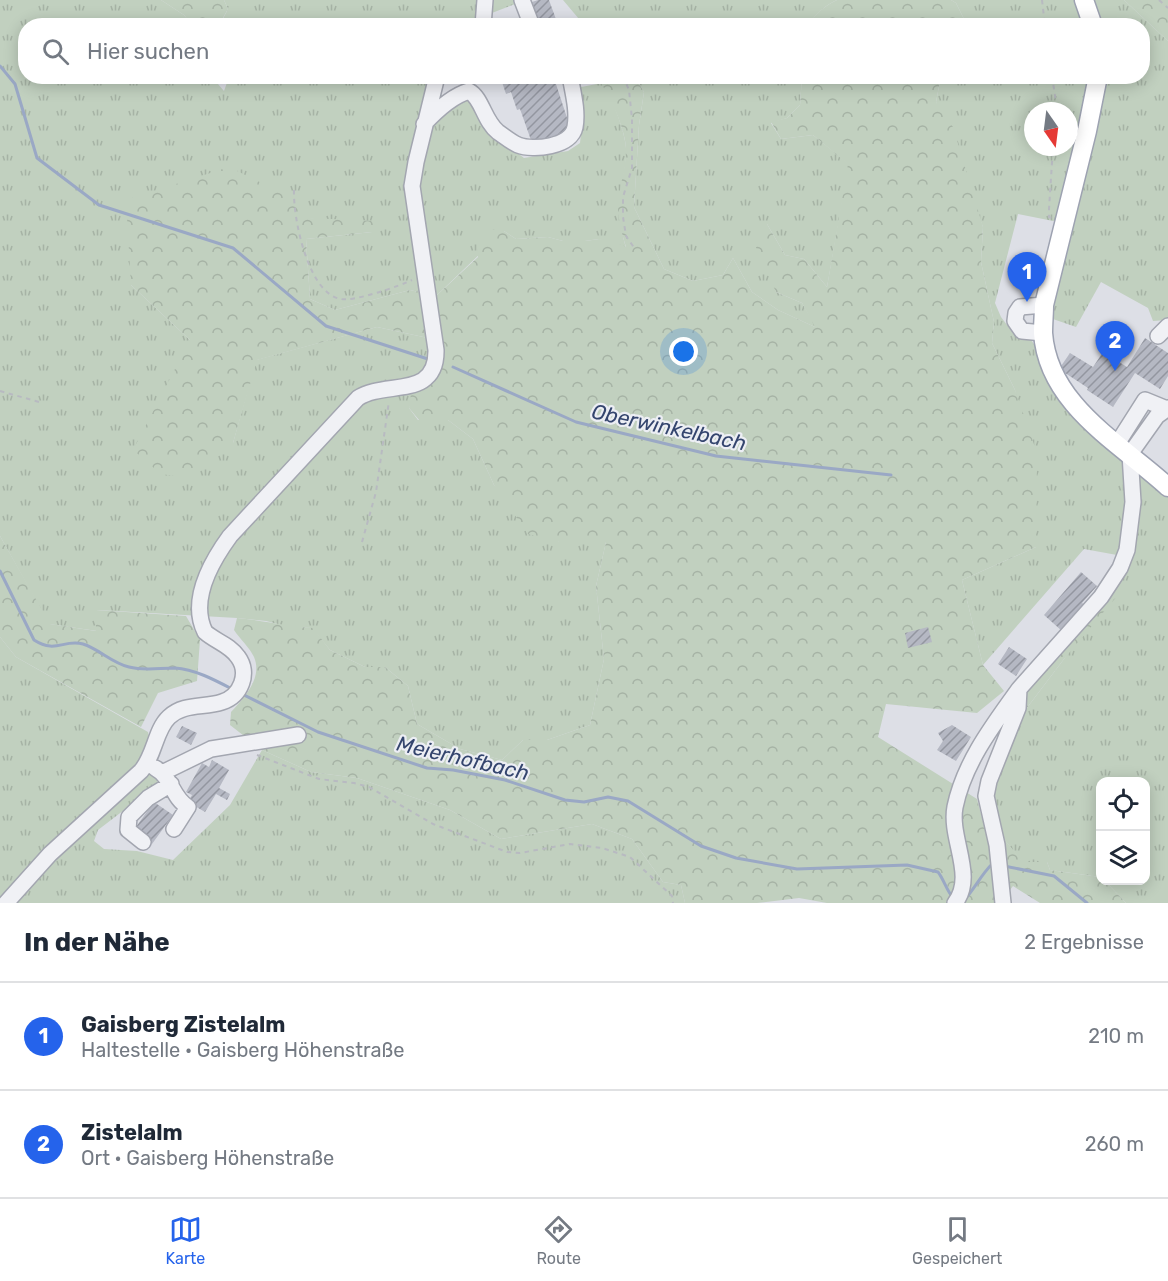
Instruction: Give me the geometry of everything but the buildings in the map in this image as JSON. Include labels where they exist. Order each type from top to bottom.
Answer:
[{"type":"main road","points":[[1084,0],[1090,18]]},
{"type":"main road","points":[[1096,84],[1089,124],[1044,305],[1043,333],[1055,378],[1068,398],[1088,420],[1168,487]]},
{"type":"street","points":[[484,18],[485,0]]},
{"type":"street","points":[[522,0],[529,18]]},
{"type":"street","points":[[6,903],[50,854],[147,763],[163,726],[170,716],[185,708],[216,704],[235,693],[245,673],[240,658],[233,650],[205,632],[199,617],[199,605],[211,566],[222,546],[240,523],[348,407],[366,393],[414,385],[432,371],[436,351],[412,191],[424,124],[435,84]]},
{"type":"street","points":[[424,124],[460,93],[467,84],[486,120],[497,131],[519,145],[533,148],[557,144],[568,139],[575,130],[576,110],[571,84]]},
{"type":"street","points":[[1043,333],[1022,331],[1015,321],[1020,307],[1044,305]]},
{"type":"street","points":[[956,903],[961,893],[963,878],[954,810],[981,742],[1019,689],[1101,597],[1120,568],[1127,550],[1133,502],[1123,449],[1168,408]]},
{"type":"street","points":[[1003,903],[986,788],[1018,708],[1019,689]]},
{"type":"street","points":[[143,843],[128,830],[129,817],[167,778],[211,749],[298,735]]},
{"type":"street","points":[[147,763],[167,778],[181,803],[188,807],[174,830]]},
{"type":"path","points":[[1042,0],[1044,18]]},
{"type":"path","points":[[1159,0],[1168,8]]},
{"type":"path","points":[[626,84],[629,90],[632,129],[632,168],[622,197],[623,217],[626,236],[635,249]]},
{"type":"path","points":[[1053,84],[1056,102]]},
{"type":"path","points":[[1052,156],[1049,217],[1064,223]]},
{"type":"path","points":[[294,190],[296,218],[309,264],[317,279],[335,297],[350,300],[397,286],[425,273]]},
{"type":"path","points":[[362,542],[376,492],[386,432],[390,389]]},
{"type":"path","points":[[0,391],[39,402]]},
{"type":"path","points":[[252,753],[319,779],[369,787],[433,824],[507,852],[520,854],[570,844],[602,848],[630,857],[672,896],[673,903]]},
{"type":"green space","points":[[0,0],[161,0],[186,18],[18,18],[18,84],[218,84],[224,91],[226,84],[430,84],[419,126],[463,98],[473,100],[489,131],[524,158],[568,151],[580,143],[582,125],[576,88],[603,84],[617,114],[626,148],[620,209],[626,248],[599,239],[563,241],[548,237],[516,239],[504,231],[436,296],[410,290],[335,310],[310,299],[306,239],[372,232],[310,218],[131,285],[190,340],[233,443],[256,360],[377,327],[428,338],[426,369],[409,408],[418,420],[448,420],[473,439],[494,485],[559,542],[606,542],[596,586],[604,659],[590,725],[547,740],[523,740],[502,760],[460,749],[417,724],[408,686],[385,667],[365,667],[330,650],[312,628],[289,627],[266,621],[237,618],[97,610],[97,631],[49,624],[0,536]]},
{"type":"green space","points":[[161,0],[224,0],[228,9],[223,18],[186,18]]},
{"type":"green space","points":[[224,0],[517,0],[518,3],[479,18],[223,18],[228,9]]},
{"type":"green space","points":[[563,0],[837,0],[821,10],[814,18],[578,18]]},
{"type":"green space","points":[[837,0],[951,0],[956,3],[964,18],[813,18]]},
{"type":"green space","points":[[951,0],[1079,0],[1085,18],[964,18],[956,3]]},
{"type":"green space","points":[[1089,0],[1124,0],[1143,18],[1095,18]]},
{"type":"green space","points":[[1124,0],[1168,0],[1168,41],[1150,24],[1150,18],[1143,18]]},
{"type":"green space","points":[[1150,24],[1168,41],[1168,320],[1153,321],[1148,308],[1101,282],[1076,327],[1050,318],[1102,84],[1150,84]]},
{"type":"green space","points":[[601,84],[639,84],[644,92],[639,125],[634,207],[664,269],[693,281],[723,275],[733,258],[752,292],[778,310],[815,327],[802,303],[776,292],[751,236],[767,224],[785,255],[804,259],[827,287],[848,164],[813,135],[781,139],[771,122],[787,118],[800,105],[802,84],[939,84],[936,102],[953,127],[983,227],[981,262],[994,322],[992,343],[1015,390],[1037,453],[1036,547],[962,580],[983,665],[1004,691],[977,713],[886,704],[878,737],[977,799],[989,844],[1004,839],[1023,862],[1047,862],[1050,870],[1096,876],[1096,885],[1109,885],[1126,903],[1040,903],[1013,886],[1007,894],[1012,903],[827,903],[799,898],[757,903],[685,903],[681,885],[663,882],[632,839],[592,824],[501,839],[450,810],[357,778],[311,772],[262,750],[230,725],[231,712],[251,687],[256,672],[254,657],[234,630],[237,618],[313,628],[330,650],[365,667],[385,667],[408,686],[417,724],[460,749],[502,760],[523,740],[547,740],[590,725],[604,659],[596,586],[606,542],[559,542],[528,534],[494,485],[473,439],[448,420],[419,420],[409,408],[413,379],[426,369],[428,338],[377,327],[257,360],[233,443],[188,478],[161,474],[133,450],[190,340],[131,285],[126,200],[229,167],[311,207],[310,218],[374,221],[372,232],[306,239],[310,299],[335,310],[410,290],[436,296],[478,257],[479,241],[491,229],[504,231],[516,239],[548,237],[563,241],[585,241],[599,239],[611,240],[626,247],[619,222],[618,206],[626,150],[616,112]]},
{"type":"green space","points":[[639,84],[802,84],[800,105],[787,118],[771,123],[781,139],[813,135],[849,164],[827,287],[804,259],[785,255],[767,224],[776,292],[802,303],[817,328],[778,310],[752,292],[733,258],[723,275],[693,281],[664,269],[634,207],[639,125],[644,92]]},
{"type":"green space","points":[[939,84],[1090,84],[1078,138],[1078,102],[1024,102],[1024,156],[1074,156],[1059,220],[1053,221],[1018,214],[995,303],[1001,317],[1013,333],[1031,340],[1040,352],[1046,371],[1168,495],[1168,903],[1126,903],[1109,885],[1150,885],[1150,777],[1096,777],[1096,876],[1050,870],[1047,862],[1023,863],[1004,839],[998,841],[988,801],[1023,713],[1064,659],[1118,579],[1128,557],[1084,549],[983,665],[962,580],[1036,547],[1015,390],[992,343],[994,322],[981,262],[983,227],[936,102]]},
{"type":"green space","points":[[0,536],[50,624],[96,631],[96,610],[186,616],[200,640],[197,681],[158,693],[141,727],[16,657],[0,637]]},
{"type":"green space","points":[[1118,579],[1123,589],[1064,659],[1023,713],[1023,696]]},
{"type":"green space","points":[[0,637],[16,657],[148,732],[158,784],[98,830],[94,841],[104,849],[137,851],[173,860],[230,805],[262,750],[311,772],[357,778],[450,810],[501,839],[592,824],[632,839],[663,882],[681,885],[685,903],[0,903]]},
{"type":"waterway","name":"Oberwinkelbach","points":[[0,66],[15,84],[37,158],[99,205],[233,248],[326,326],[431,360]]},
{"type":"waterway","name":"Oberwinkelbach","points":[[453,367],[576,422],[716,456],[891,475]]},
{"type":"waterway","name":"Meierhofbach","points":[[0,571],[34,640],[48,646],[83,644],[129,667],[190,670],[232,689]]},
{"type":"waterway","name":"Meierhofbach","points":[[240,693],[318,732],[427,768],[453,770],[505,780],[565,800],[584,802],[608,797],[628,801],[701,846],[736,858],[797,869],[907,865],[938,872],[952,896]]},
{"type":"waterway","name":"Meierhofbach","points":[[965,899],[988,868],[994,864]]},
{"type":"waterway","points":[[1004,866],[1054,876],[1087,903]]},
{"type":"place","name":"Gaisberg Zistelalm","points":[[1027,302]]},
{"type":"place","name":"Zistelalm","points":[[1115,371]]}]
